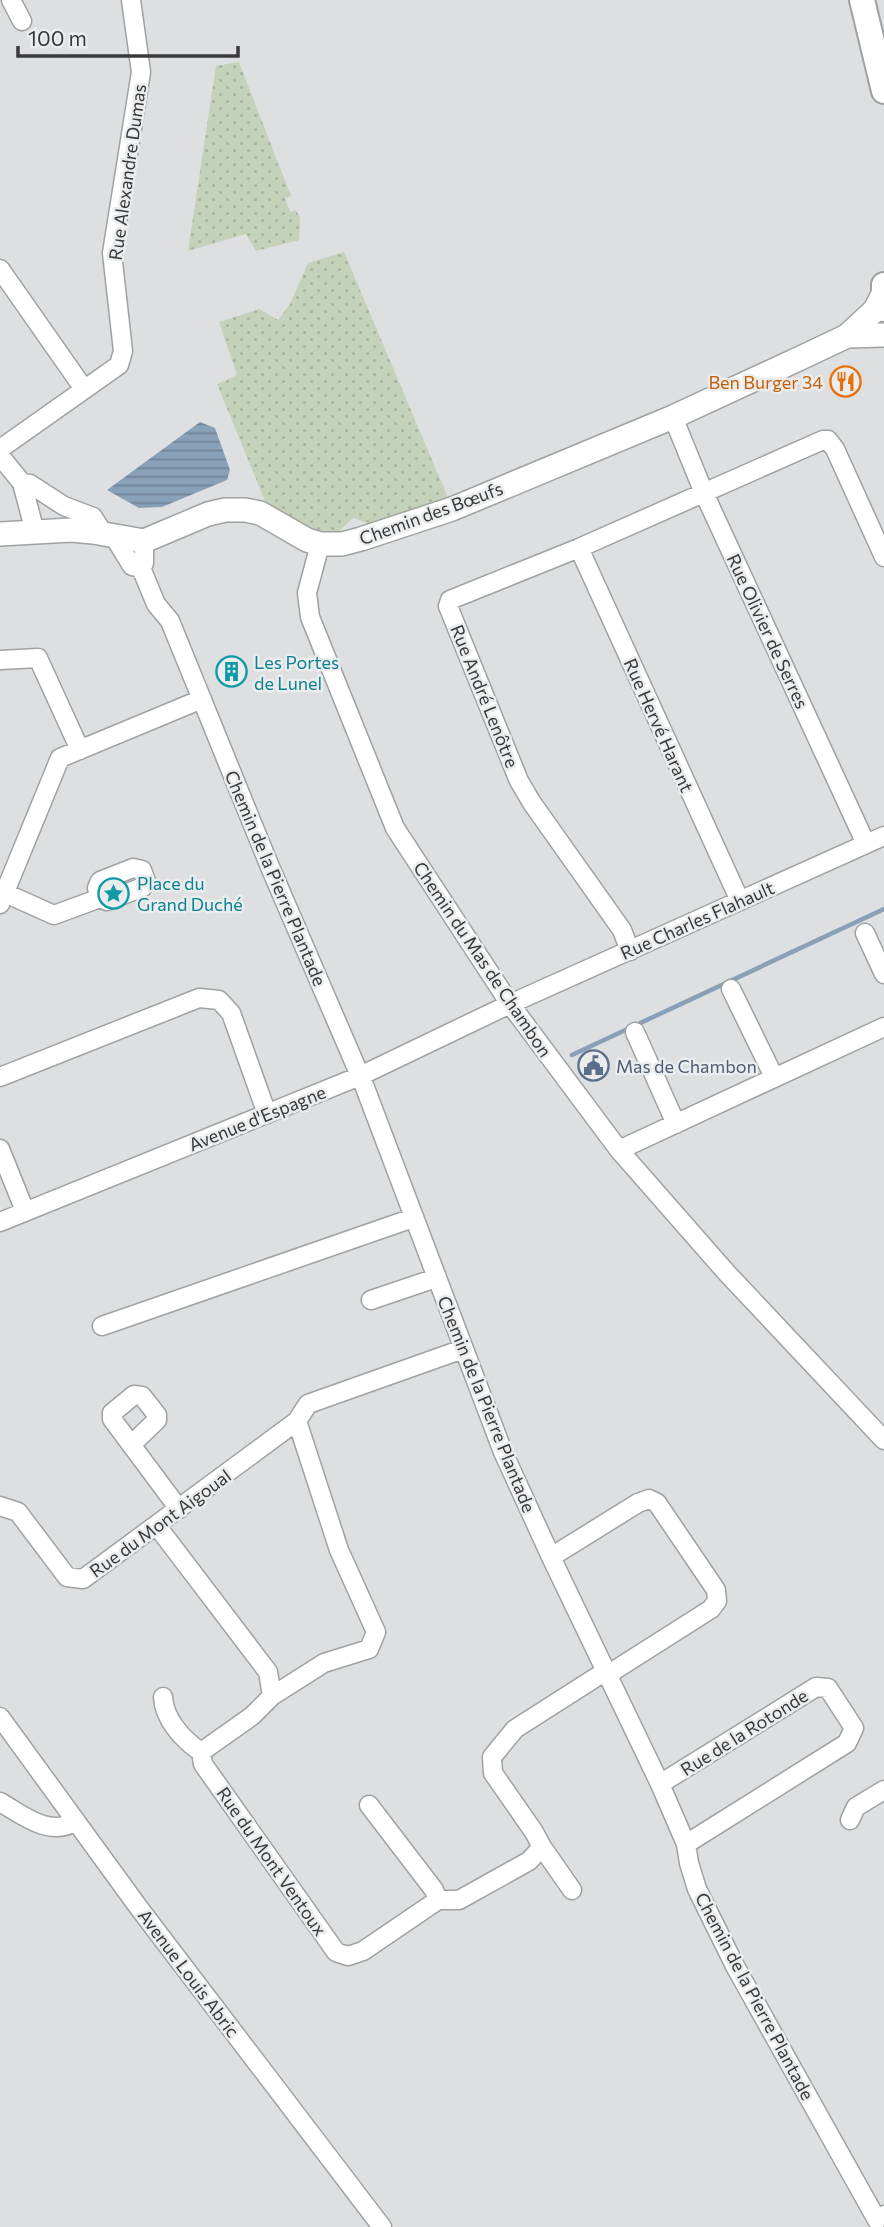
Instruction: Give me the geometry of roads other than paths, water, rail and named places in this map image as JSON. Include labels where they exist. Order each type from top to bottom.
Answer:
[{"type":"main road","points":[[862,0],[884,91]]},
{"type":"street","points":[[11,0],[22,21]]},
{"type":"street","name":"Rue Alexandre Dumas","points":[[0,449],[119,365],[123,351],[113,253],[141,72],[131,0]]},
{"type":"street","points":[[0,269],[84,389]]},
{"type":"street","name":"Chemin des Bœufs","points":[[320,544],[342,544],[361,539],[452,509],[673,417],[847,336],[875,310],[883,296]]},
{"type":"street","name":"Chemin des Bœufs","points":[[847,336],[884,335]]},
{"type":"street","name":"Rue Olivier de Serres","points":[[673,417],[704,493],[866,844]]},
{"type":"street","name":"Rue André Lenôtre","points":[[630,951],[622,930],[531,803],[519,781],[448,606],[450,600],[579,548],[823,440],[828,440],[835,449],[884,557]]},
{"type":"street","points":[[0,456],[22,483],[36,532]]},
{"type":"street","name":"Chemin de la Pierre Plantade","points":[[22,483],[30,484],[64,506],[93,517],[132,566],[141,568]]},
{"type":"street","points":[[60,530],[64,506]]},
{"type":"street","points":[[0,534],[60,530],[108,534],[144,541],[208,514],[225,510],[245,510],[260,513],[307,540],[320,544]]},
{"type":"street","name":"Chemin de la Pierre Plantade","points":[[141,568],[144,563],[144,541]]},
{"type":"street","name":"Chemin du Mas de Chambon","points":[[320,544],[311,572],[307,601],[310,617],[395,828],[510,1004],[619,1150],[725,1271],[884,1440]]},
{"type":"street","name":"Rue Hervé Harant","points":[[579,548],[740,901]]},
{"type":"street","name":"Chemin de la Pierre Plantade","points":[[141,568],[156,604],[170,621],[270,867],[360,1076],[503,1452],[660,1784],[686,1844],[697,1889],[735,1966],[880,2218]]},
{"type":"street","points":[[0,660],[38,658],[80,750]]},
{"type":"street","points":[[100,898],[54,915],[2,899],[60,758],[202,699]]},
{"type":"street","name":"Rue Charles Flahault","points":[[510,1004],[884,836]]},
{"type":"street","points":[[865,933],[884,974]]},
{"type":"street","points":[[731,989],[774,1077]]},
{"type":"street","points":[[0,1077],[199,998],[219,1000],[231,1013],[267,1114]]},
{"type":"street","name":"Avenue d'Espagne","points":[[0,1222],[360,1076],[510,1004]]},
{"type":"street","points":[[619,1150],[884,1027]]},
{"type":"street","points":[[635,1032],[676,1124]]},
{"type":"street","points":[[0,1149],[25,1211]]},
{"type":"street","points":[[103,1326],[413,1218]]},
{"type":"street","points":[[371,1300],[436,1278]]},
{"type":"street","name":"Rue du Mont Aigoual","points":[[0,1506],[18,1512],[67,1577],[83,1579],[298,1421],[308,1404],[463,1349]]},
{"type":"street","points":[[163,1697],[164,1711],[189,1744],[201,1752],[253,1716],[272,1696],[324,1662],[369,1649],[376,1632],[339,1550],[298,1421]]},
{"type":"street","points":[[132,1444],[179,1510]]},
{"type":"street","points":[[551,1557],[638,1503],[649,1499],[656,1503],[716,1590],[717,1601],[711,1609],[515,1729],[492,1757],[493,1773],[572,1890]]},
{"type":"street","points":[[157,1526],[268,1672],[272,1696]]},
{"type":"street","name":"Rue de la Rotonde","points":[[660,1784],[816,1687],[828,1688],[854,1728],[847,1743],[686,1844]]},
{"type":"street","name":"Avenue Louis Abric","points":[[0,1717],[75,1822],[382,2227]]},
{"type":"street","name":"Rue du Mont Ventoux","points":[[201,1752],[203,1764],[336,1952],[348,1956],[363,1951],[438,1900],[459,1900],[529,1861],[542,1847]]},
{"type":"street","points":[[850,1819],[856,1807],[884,1790]]},
{"type":"street","points":[[0,1802],[45,1827],[66,1826],[75,1822]]},
{"type":"street","points":[[369,1805],[434,1890],[438,1900]]},
{"type":"water","points":[[200,422],[215,428],[230,470],[227,480],[162,507],[139,508],[107,490]]},
{"type":"waterway","points":[[572,1055],[884,909]]},
{"type":"place","name":"Ben Burger 34","points":[[846,382]]},
{"type":"place","name":"Les Portes de Lunel","points":[[231,672]]},
{"type":"place","name":"Place du Grand Duché","points":[[114,893]]},
{"type":"place","name":"Mas de Chambon","points":[[593,1066]]}]
